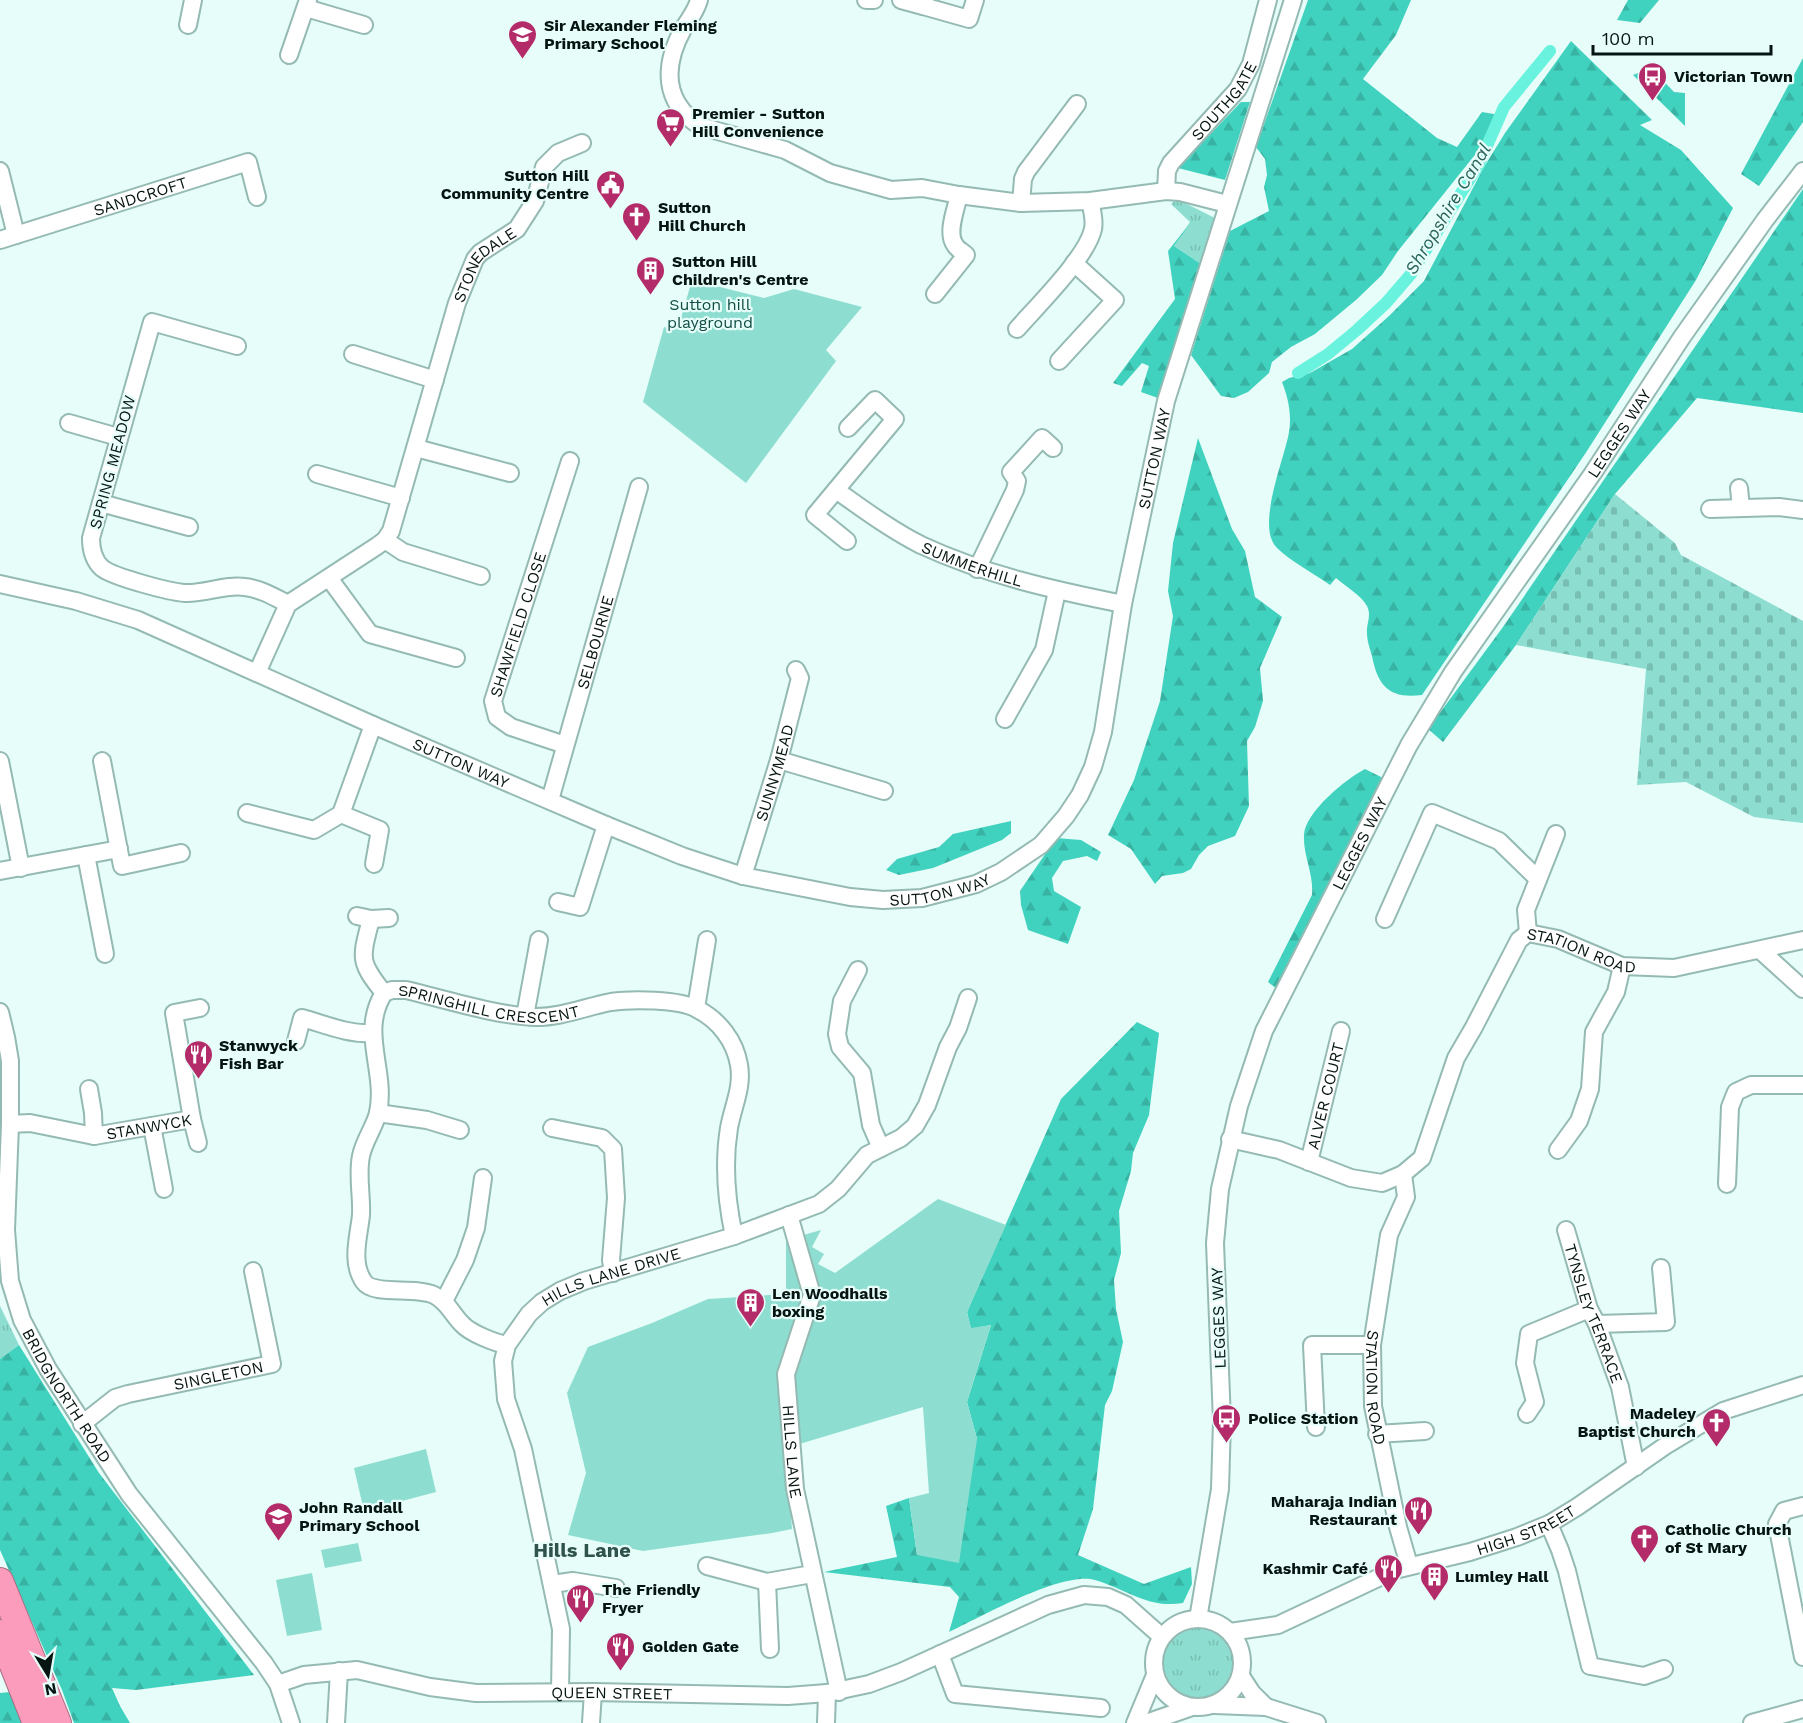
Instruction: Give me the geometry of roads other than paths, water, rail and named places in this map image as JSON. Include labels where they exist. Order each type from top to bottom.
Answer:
[{"type":"highway","points":[[0,1581],[58,1723]]},
{"type":"highway","points":[[0,1633],[36,1723]]},
{"type":"street","points":[[699,0],[677,43],[670,70],[670,84],[678,104],[700,126],[784,150],[830,173],[891,190],[922,188],[1021,203],[1090,201],[1166,191],[1180,192],[1227,204]]},
{"type":"street","points":[[866,0],[874,0]]},
{"type":"street","points":[[901,0],[924,3],[969,20],[975,0]]},
{"type":"street","name":"SOUTHGATE","points":[[1166,191],[1167,171],[1171,162],[1238,90],[1251,64],[1269,0]]},
{"type":"street","name":"SUTTON WAY","points":[[0,584],[76,601],[138,620],[373,725],[606,825],[682,856],[743,876],[850,897],[883,900],[922,898],[976,884],[1001,872],[1041,845],[1066,816],[1080,795],[1093,767],[1103,732],[1123,604],[1166,401],[1293,0]]},
{"type":"street","points":[[187,4],[188,25]]},
{"type":"street","points":[[289,55],[307,4],[364,25]]},
{"type":"street","points":[[1021,203],[1023,178],[1026,172],[1077,104]]},
{"type":"street","name":"STONEDALE","points":[[386,540],[401,498],[459,297],[475,259],[480,253],[522,224],[535,201],[544,167],[558,153],[582,143]]},
{"type":"street","name":"SANDCROFT","points":[[8,238],[248,162],[256,197]]},
{"type":"street","points":[[0,171],[8,238]]},
{"type":"street","name":"LEGGES WAY","points":[[1198,1619],[1220,1490],[1222,1421],[1215,1243],[1220,1189],[1239,1106],[1264,1031],[1409,745],[1453,672],[1593,473],[1682,337],[1803,171]]},
{"type":"street","points":[[935,294],[966,255],[955,245],[951,231],[959,195]]},
{"type":"street","points":[[1017,329],[1074,263],[1091,236],[1094,226],[1090,201]]},
{"type":"street","points":[[1059,361],[1115,300],[1074,263]]},
{"type":"street","name":"SPRING MEADOW","points":[[237,346],[152,322],[118,437],[91,545],[96,561],[103,568],[115,574],[185,593],[243,586],[288,604]]},
{"type":"street","points":[[353,354],[435,380]]},
{"type":"street","points":[[847,541],[815,515],[895,418],[876,400],[848,428]]},
{"type":"street","points":[[69,423],[118,437]]},
{"type":"street","points":[[977,569],[1015,490],[1017,481],[1011,472],[1042,438],[1053,448]]},
{"type":"street","points":[[416,448],[510,473]]},
{"type":"street","name":"SHAWFIELD CLOSE","points":[[565,746],[511,727],[497,717],[493,701],[570,461]]},
{"type":"street","points":[[317,474],[401,498]]},
{"type":"street","name":"SELBOURNE","points":[[550,800],[639,487]]},
{"type":"street","points":[[1739,488],[1741,508]]},
{"type":"street","name":"SUMMERHILL","points":[[836,490],[921,544],[977,569],[1057,591],[1123,604]]},
{"type":"street","points":[[101,503],[189,527]]},
{"type":"street","points":[[1710,509],[1779,507],[1803,510]]},
{"type":"street","points":[[257,673],[288,604],[386,540],[404,552],[481,576]]},
{"type":"street","points":[[329,578],[370,634],[456,658]]},
{"type":"street","points":[[1005,719],[1044,650],[1057,591]]},
{"type":"street","name":"SUNNYMEAD","points":[[743,876],[779,760],[800,678],[796,670]]},
{"type":"street","points":[[247,813],[314,830],[341,814],[373,725]]},
{"type":"street","points":[[779,760],[884,790]]},
{"type":"street","points":[[0,761],[21,867]]},
{"type":"street","points":[[102,761],[122,866],[181,854]]},
{"type":"street","points":[[1385,919],[1401,901],[1432,813],[1499,841],[1538,879]]},
{"type":"street","points":[[341,814],[380,830],[374,864]]},
{"type":"street","points":[[558,903],[580,907],[606,825]]},
{"type":"street","points":[[1528,933],[1526,910],[1556,834]]},
{"type":"street","points":[[0,871],[119,849]]},
{"type":"street","points":[[86,855],[105,954]]},
{"type":"street","points":[[384,993],[367,972],[364,964],[364,918],[389,918]]},
{"type":"street","name":"STATION ROAD","points":[[1230,1139],[1279,1150],[1351,1178],[1382,1183],[1403,1174],[1422,1158],[1456,1058],[1516,945],[1528,933],[1558,939],[1622,966],[1674,968],[1803,940]]},
{"type":"street","points":[[525,1016],[539,940]]},
{"type":"street","points":[[696,1008],[707,940]]},
{"type":"street","points":[[1760,950],[1803,989]]},
{"type":"street","points":[[1558,1150],[1575,1138],[1590,1089],[1594,1032],[1616,992],[1622,966]]},
{"type":"street","points":[[858,970],[843,1001],[837,1034],[840,1047],[862,1072],[871,1125],[880,1148]]},
{"type":"street","name":"SPRINGHILL CRESCENT","points":[[444,1301],[433,1294],[420,1291],[375,1290],[367,1286],[360,1272],[357,1244],[361,1215],[360,1163],[362,1152],[378,1113],[379,1084],[372,1033],[374,1011],[384,993],[392,990],[406,990],[525,1016],[553,1017],[624,1000],[662,1001],[696,1008],[719,1025],[728,1036],[735,1046],[739,1064],[739,1090],[725,1154],[727,1200],[734,1236]]},
{"type":"street","name":"HILLS LANE DRIVE","points":[[560,1692],[561,1629],[523,1449],[506,1399],[504,1361],[507,1346],[518,1327],[542,1302],[560,1291],[734,1236],[819,1204],[838,1189],[867,1155],[901,1138],[915,1126],[958,1028],[968,998]]},
{"type":"street","name":"STANWYCK","points":[[10,1124],[30,1123],[94,1136],[192,1119],[174,1013],[200,1008]]},
{"type":"street","name":"BRIDGNORTH ROAD","points":[[0,1012],[10,1061],[10,1124],[3,1230],[10,1281],[22,1320],[48,1369],[129,1494],[264,1663],[278,1684],[291,1723]]},
{"type":"street","points":[[296,1041],[302,1018],[344,1030],[363,1034],[372,1033]]},
{"type":"street","name":"ALVER COURT","points":[[1309,1162],[1341,1031]]},
{"type":"street","points":[[1727,1184],[1730,1107],[1736,1092],[1751,1085],[1803,1085]]},
{"type":"street","points":[[89,1089],[94,1136]]},
{"type":"street","points":[[378,1113],[427,1120],[460,1130]]},
{"type":"street","points":[[192,1119],[198,1143]]},
{"type":"street","points":[[152,1126],[164,1189]]},
{"type":"street","points":[[552,1128],[602,1138],[613,1149],[616,1211],[612,1224],[613,1273]]},
{"type":"street","name":"STATION ROAD","points":[[1403,1174],[1406,1197],[1389,1235],[1372,1345],[1373,1406],[1377,1434],[1409,1565]]},
{"type":"street","points":[[483,1178],[476,1228],[465,1260],[444,1301],[464,1326],[498,1344],[507,1346]]},
{"type":"street","name":"HILLS LANE","points":[[789,1215],[812,1295],[786,1374],[795,1490],[833,1693],[826,1723]]},
{"type":"street","name":"TYNSLEY TERRACE","points":[[1566,1230],[1593,1316],[1620,1386],[1636,1467]]},
{"type":"street","points":[[1527,1414],[1535,1402],[1525,1363],[1529,1334],[1593,1316],[1666,1322],[1661,1268]]},
{"type":"street","name":"SINGLETON","points":[[82,1424],[115,1398],[272,1364],[253,1271]]},
{"type":"street","points":[[1316,1427],[1312,1345],[1372,1345]]},
{"type":"street","name":"HIGH STREET","points":[[1230,1632],[1278,1625],[1395,1570],[1517,1538],[1549,1524],[1665,1446],[1723,1411],[1803,1385]]},
{"type":"street","points":[[1377,1434],[1425,1431]]},
{"type":"street","points":[[1803,1506],[1784,1511],[1777,1524],[1803,1657]]},
{"type":"street","points":[[1549,1524],[1567,1571],[1590,1666],[1644,1676],[1664,1669]]},
{"type":"street","points":[[707,1566],[767,1582],[812,1574]]},
{"type":"street","points":[[552,1584],[573,1581],[616,1588]]},
{"type":"street","points":[[767,1582],[770,1649]]},
{"type":"street","name":"QUEEN STREET","points":[[278,1684],[304,1675],[357,1670],[430,1687],[476,1693],[593,1692],[788,1696],[833,1693],[869,1684],[1048,1605],[1084,1595],[1108,1597],[1126,1605],[1162,1637]]},
{"type":"street","points":[[1135,1723],[1155,1675],[1155,1650],[1162,1637],[1173,1627],[1186,1620],[1198,1619],[1215,1622],[1230,1632],[1239,1646],[1243,1664],[1237,1687],[1227,1698],[1215,1705]]},
{"type":"street","points":[[940,1654],[955,1694],[1101,1708]]},
{"type":"street","points":[[336,1723],[339,1671]]},
{"type":"street","points":[[1155,1675],[1169,1697],[1177,1703],[1192,1707]]},
{"type":"street","points":[[1241,1676],[1252,1693],[1266,1707]]},
{"type":"street","points":[[591,1723],[593,1692]]},
{"type":"street","points":[[1146,1723],[1192,1707],[1215,1705],[1266,1707],[1317,1723]]},
{"type":"street","points":[[1752,1723],[1803,1709]]},
{"type":"waterway","name":"Shropshire Canal","points":[[1298,373],[1328,354],[1357,330],[1386,303],[1411,274],[1479,164],[1504,107],[1550,51]]},
{"type":"place","name":"Sir Alexander Fleming Primary School","points":[[523,60]]},
{"type":"place","name":"Victorian Town","points":[[1653,102]]},
{"type":"place","name":"Premier - Sutton Hill Convenience","points":[[671,148]]},
{"type":"place","name":"Sutton Hill Community Centre","points":[[610,210]]},
{"type":"place","name":"Sutton Hill Church","points":[[637,242]]},
{"type":"place","name":"Sutton Hill Children's Centre","points":[[651,296]]},
{"type":"place","name":"Stanwyck Fish Bar","points":[[198,1080]]},
{"type":"place","name":"Len Woodhalls boxing","points":[[751,1328]]},
{"type":"place","name":"Police Station","points":[[1227,1444]]},
{"type":"place","name":"Madeley Baptist Church","points":[[1717,1448]]},
{"type":"place","name":"Maharaja Indian Restaurant","points":[[1418,1536]]},
{"type":"place","name":"John Randall Primary School","points":[[278,1542]]},
{"type":"place","name":"Catholic Church of St Mary","points":[[1644,1564]]},
{"type":"place","name":"Kashmir Café","points":[[1389,1594]]},
{"type":"place","name":"Lumley Hall","points":[[1434,1602]]},
{"type":"place","name":"The Friendly Fryer","points":[[581,1624]]},
{"type":"place","name":"Golden Gate","points":[[621,1672]]},
{"type":"district","name":"Hills Lane","points":[[582,1550]]},
{"type":"park label","name":"Sutton hill playground","points":[[710,313]]}]
